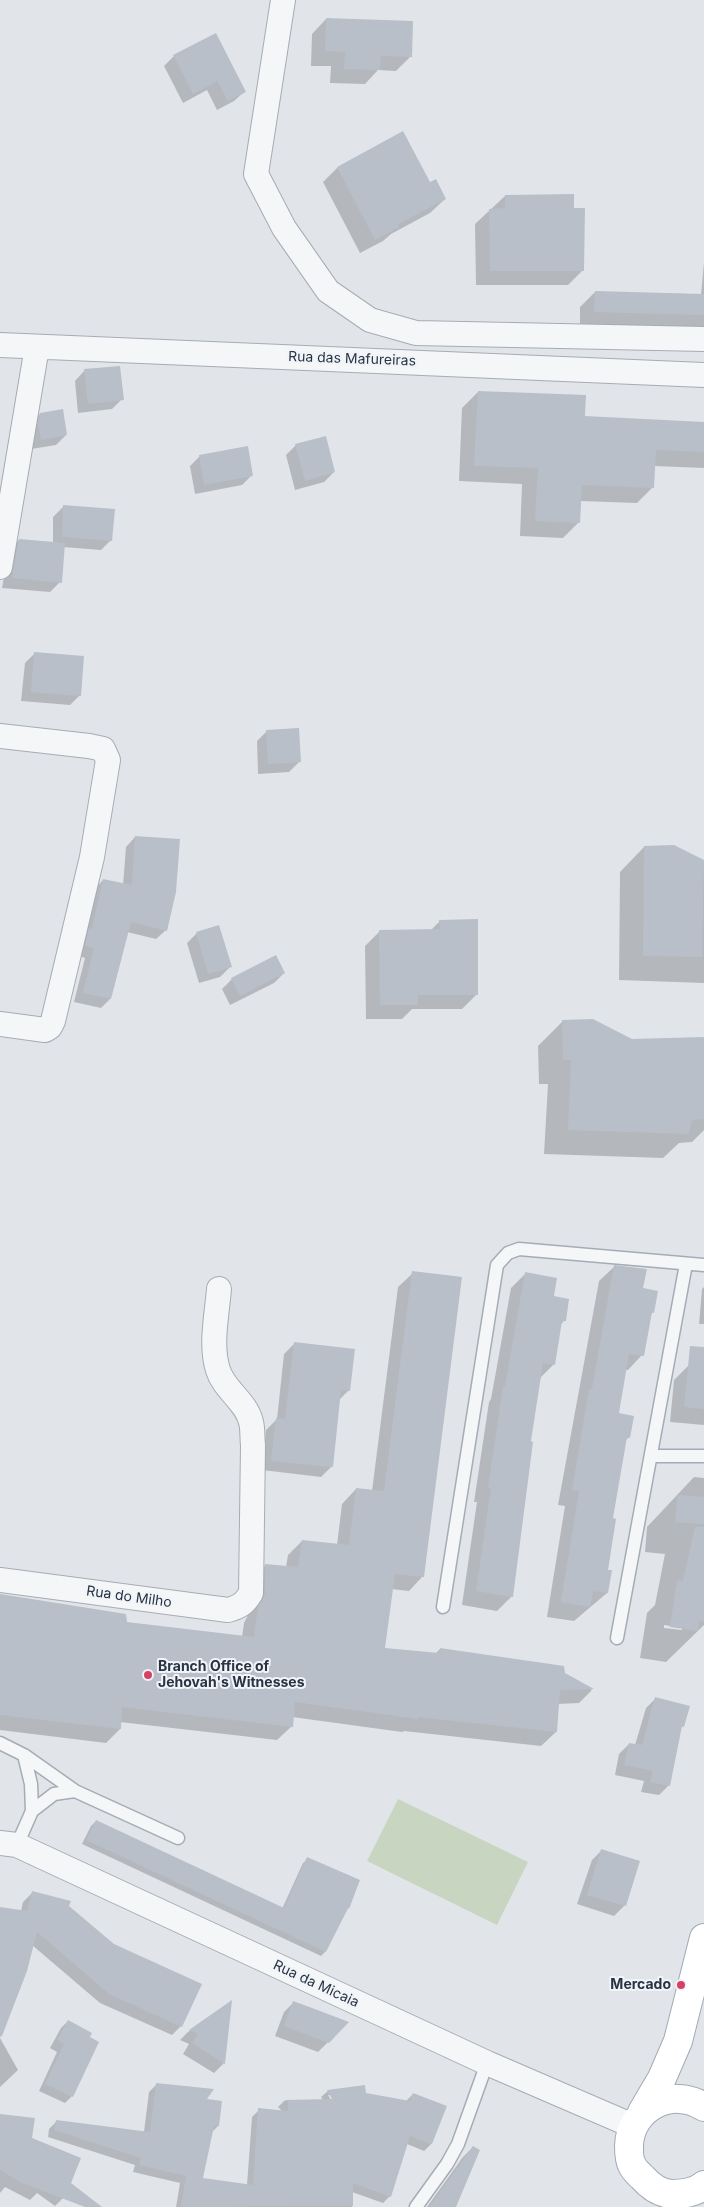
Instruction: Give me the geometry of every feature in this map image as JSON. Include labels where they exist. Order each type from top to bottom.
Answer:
[{"type":"main road","points":[[701,1950],[678,2041],[662,2078],[637,2120],[629,2139],[629,2152],[632,2166],[652,2188],[667,2194],[683,2194],[699,2189],[704,2185]]},
{"type":"main road","points":[[637,2120],[652,2105],[666,2099],[681,2098],[696,2102],[704,2107]]},
{"type":"main road","points":[[642,2207],[644,2179]]},
{"type":"main road","points":[[695,2207],[704,2192]]},
{"type":"street","points":[[282,0],[256,174],[284,228],[328,291],[370,320],[416,333],[704,339]]},
{"type":"street","name":"Rua das Mafureiras","points":[[0,345],[704,375]]},
{"type":"street","points":[[0,567],[36,347]]},
{"type":"street","points":[[0,736],[89,746],[103,749],[108,755],[92,857],[53,1021],[50,1027],[45,1030],[0,1024]]},
{"type":"street","name":"Rua do Milho","points":[[0,1580],[228,1610],[238,1608],[245,1603],[251,1593],[253,1445],[251,1421],[245,1410],[223,1382],[218,1370],[214,1350],[220,1289]]},
{"type":"street","name":"Rua da Micaia","points":[[8,1844],[487,2063],[637,2120]]},
{"type":"lane","points":[[443,1607],[497,1265],[508,1253],[519,1249],[704,1265]]},
{"type":"lane","points":[[617,1638],[686,1264]]},
{"type":"lane","points":[[652,1456],[704,1456]]},
{"type":"lane","points":[[0,1743],[24,1755],[75,1791],[178,1838]]},
{"type":"lane","points":[[24,1755],[31,1784],[32,1811]]},
{"type":"lane","points":[[8,1844],[32,1811],[54,1794],[75,1791]]},
{"type":"lane","points":[[416,2207],[447,2164],[458,2144],[487,2063]]},
{"type":"green space","points":[[398,1799],[528,1862],[497,1925],[367,1861]]},
{"type":"building","points":[[326,18],[413,21],[412,57],[381,56],[380,70],[344,69],[345,52],[325,51]]},
{"type":"building","points":[[216,33],[246,92],[228,101],[217,81],[193,94],[173,55]]},
{"type":"building","points":[[403,131],[430,182],[436,179],[446,199],[398,224],[399,227],[375,240],[337,167]]},
{"type":"building","points":[[574,194],[574,208],[585,208],[584,271],[490,271],[489,209],[505,208],[505,195]]},
{"type":"building","points":[[595,291],[704,294],[704,315],[594,312]]},
{"type":"building","points":[[120,366],[124,400],[88,404],[84,369]]},
{"type":"building","points":[[478,391],[586,395],[585,416],[704,422],[704,452],[656,450],[654,488],[582,485],[580,523],[535,521],[538,468],[474,466]]},
{"type":"building","points":[[63,409],[67,435],[41,440],[38,424],[40,413]]},
{"type":"building","points":[[326,436],[335,472],[305,481],[295,444]]},
{"type":"building","points":[[248,446],[253,476],[204,485],[199,455]]},
{"type":"building","points":[[63,505],[115,509],[112,541],[62,537]]},
{"type":"building","points":[[19,539],[65,543],[62,583],[12,578]]},
{"type":"building","points":[[34,652],[84,656],[81,696],[31,692]]},
{"type":"building","points":[[299,728],[301,762],[268,764],[266,730]]},
{"type":"building","points":[[135,836],[180,839],[176,892],[167,931],[131,922],[111,999],[83,993],[94,948],[85,946],[89,928],[92,929],[103,879],[132,885]]},
{"type":"building","points":[[674,845],[704,860],[702,957],[643,956],[644,846]]},
{"type":"building","points":[[478,919],[478,995],[418,995],[418,1005],[380,1005],[379,930],[440,929],[439,920]]},
{"type":"building","points":[[219,925],[232,967],[208,974],[196,932]]},
{"type":"building","points":[[276,955],[285,973],[240,996],[231,978]]},
{"type":"building","points":[[593,1019],[632,1039],[704,1037],[704,1119],[692,1120],[689,1134],[568,1130],[571,1060],[563,1060],[562,1020]]},
{"type":"building","points":[[614,1265],[647,1269],[643,1288],[658,1291],[644,1356],[629,1354],[619,1413],[634,1416],[630,1438],[627,1437],[613,1518],[616,1519],[608,1570],[612,1570],[608,1593],[593,1591],[590,1607],[561,1602],[579,1491],[572,1490],[589,1389],[592,1389]]},
{"type":"building","points":[[412,1271],[462,1277],[424,1577],[395,1574],[385,1648],[439,1653],[440,1648],[564,1666],[565,1673],[594,1689],[560,1690],[557,1732],[418,1717],[418,1719],[295,1702],[293,1727],[122,1707],[121,1729],[0,1715],[0,1594],[126,1614],[127,1622],[254,1637],[258,1607],[265,1594],[265,1564],[298,1567],[302,1540],[349,1545],[356,1488],[384,1491]]},
{"type":"building","points":[[525,1272],[557,1278],[554,1296],[569,1299],[566,1321],[562,1321],[555,1365],[543,1363],[531,1441],[533,1442],[513,1597],[476,1591],[491,1488],[488,1488],[503,1386],[505,1386]]},
{"type":"building","points":[[294,1342],[355,1349],[350,1391],[341,1390],[333,1467],[271,1461],[276,1418],[285,1419]]},
{"type":"building","points":[[690,1346],[704,1347],[704,1409],[684,1407]]},
{"type":"building","points":[[678,1495],[704,1497],[704,1524],[675,1522]]},
{"type":"building","points":[[695,1527],[704,1527],[704,1622],[699,1621],[698,1631],[670,1627],[677,1580],[683,1581]]},
{"type":"building","points":[[655,1697],[690,1706],[684,1727],[682,1726],[670,1786],[650,1782],[653,1771],[624,1765],[629,1743],[642,1745]]},
{"type":"building","points":[[96,1820],[284,1908],[307,1857],[360,1880],[349,1909],[326,1952],[86,1840]]},
{"type":"building","points":[[601,1849],[640,1861],[626,1906],[587,1895]]},
{"type":"building","points":[[32,1891],[71,1901],[69,1906],[114,1944],[202,1984],[182,2027],[109,1994],[37,1932],[27,1971],[2,2036],[0,2036],[0,1907],[27,1911]]},
{"type":"building","points":[[232,2000],[225,2064],[192,2043],[198,2034],[189,2030]]},
{"type":"building","points":[[293,2001],[349,2022],[329,2043],[284,2026]]},
{"type":"building","points":[[68,2020],[92,2033],[90,2037],[99,2042],[73,2097],[45,2084],[64,2044],[57,2040]]},
{"type":"building","points":[[156,2083],[214,2089],[207,2099],[222,2101],[219,2126],[214,2126],[203,2178],[253,2185],[258,2108],[288,2111],[288,2102],[284,2100],[332,2099],[327,2090],[365,2085],[366,2093],[410,2101],[413,2093],[447,2106],[432,2144],[410,2136],[391,2197],[353,2183],[353,2206],[181,2207],[186,2176],[139,2165],[141,2158],[54,2130],[56,2120],[150,2132]]},
{"type":"building","points":[[0,2114],[35,2118],[32,2138],[81,2158],[71,2183],[102,2207],[85,2207],[22,2183],[0,2170]]},
{"type":"building","points":[[473,2146],[480,2150],[456,2207],[429,2207]]},
{"type":"place","name":"Branch Office of Jehovah's Witnesses","points":[[148,1675]]},
{"type":"place","name":"Mercado","points":[[681,1985]]}]
